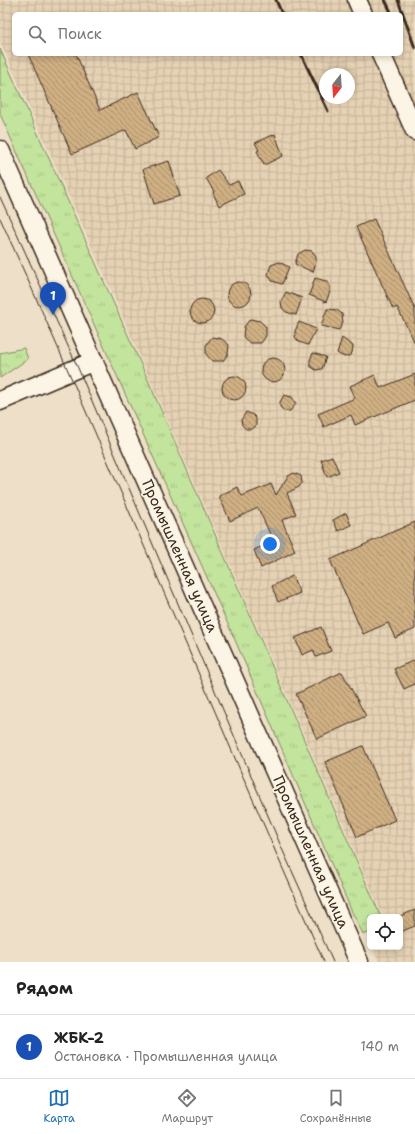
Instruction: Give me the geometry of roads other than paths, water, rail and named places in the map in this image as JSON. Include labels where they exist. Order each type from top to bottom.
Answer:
[{"type":"street","points":[[356,0],[362,12]]},
{"type":"street","points":[[382,56],[415,131]]},
{"type":"street","name":"Промышленная улица","points":[[0,150],[359,962]]},
{"type":"street","points":[[0,401],[94,361]]},
{"type":"tram line","points":[[0,197],[78,368],[283,851],[333,962]]},
{"type":"tram line","points":[[0,218],[42,310],[324,962]]},
{"type":"railway","points":[[276,0],[281,12]]},
{"type":"railway","points":[[385,0],[391,12]]},
{"type":"railway","points":[[398,0],[402,12]]},
{"type":"railway","points":[[403,14],[415,48]]},
{"type":"railway","points":[[302,56],[328,111]]},
{"type":"place","name":"ЖБК-2","points":[[53,315]]}]
